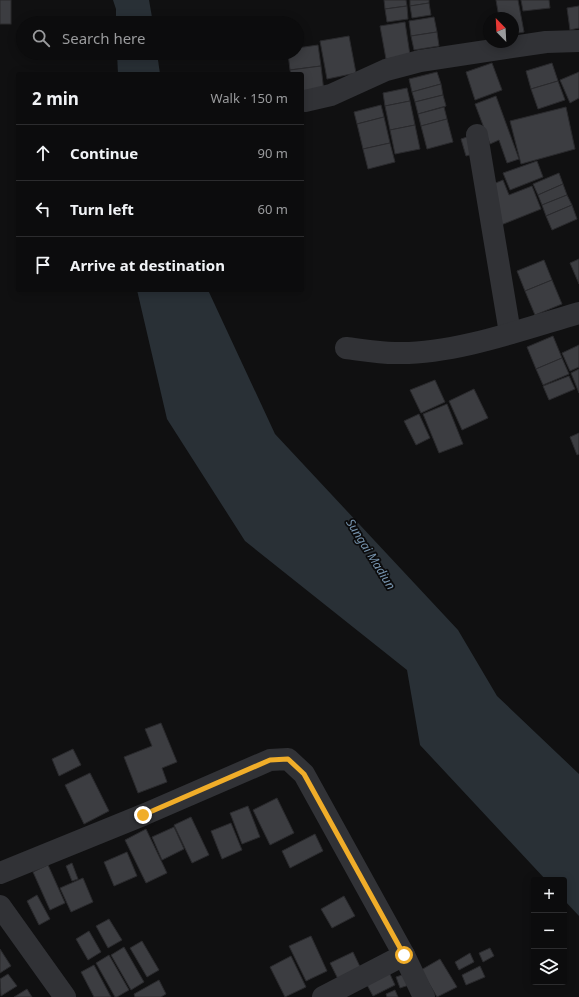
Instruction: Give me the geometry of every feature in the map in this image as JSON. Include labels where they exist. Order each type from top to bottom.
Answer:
[{"type":"street","points":[[305,101],[331,95],[353,87],[386,70],[420,61],[546,42],[579,41]]},
{"type":"street","points":[[477,135],[510,333]]},
{"type":"street","points":[[346,348],[395,353],[440,350],[579,314]]},
{"type":"street","points":[[0,873],[143,815],[270,760],[288,759],[304,774],[404,955],[424,997]]},
{"type":"street","points":[[0,906],[65,997]]},
{"type":"street","points":[[323,997],[404,955]]},
{"type":"water","points":[[113,0],[149,0],[152,16],[116,16],[116,9]]},
{"type":"water","points":[[117,60],[158,60],[160,72],[118,72]]},
{"type":"water","name":"Sungai Madiun","points":[[137,292],[209,292],[275,434],[458,630],[497,696],[579,774],[579,916],[567,903],[567,877],[543,877],[420,745],[407,670],[245,541],[167,419]]},
{"type":"building","points":[[0,0],[11,0],[11,24],[0,24]]},
{"type":"building","points":[[384,0],[406,0],[407,6],[385,9]]},
{"type":"building","points":[[410,0],[429,0],[429,3],[410,6]]},
{"type":"building","points":[[496,0],[518,0],[524,32],[519,33],[519,12],[498,12]]},
{"type":"building","points":[[521,0],[549,0],[550,8],[523,11]]},
{"type":"building","points":[[429,3],[431,15],[412,18],[410,6]]},
{"type":"building","points":[[407,6],[408,19],[387,22],[385,9]]},
{"type":"building","points":[[579,6],[579,28],[570,30],[567,8]]},
{"type":"building","points":[[434,17],[437,32],[411,36],[409,21]]},
{"type":"building","points":[[405,22],[410,55],[386,59],[380,26]]},
{"type":"building","points":[[437,32],[439,46],[414,50],[411,36]]},
{"type":"building","points":[[349,36],[356,73],[327,79],[320,41]]},
{"type":"building","points":[[318,45],[321,66],[290,70],[289,60],[304,60],[304,47]]},
{"type":"building","points":[[492,63],[502,90],[475,100],[466,72]]},
{"type":"building","points":[[552,63],[558,81],[531,89],[526,71]]},
{"type":"building","points":[[321,66],[324,92],[304,95],[304,72],[290,72],[290,70]]},
{"type":"building","points":[[437,72],[441,84],[412,92],[409,79]]},
{"type":"building","points":[[579,72],[579,98],[570,103],[560,80]]},
{"type":"building","points":[[558,81],[565,100],[538,109],[531,89]]},
{"type":"building","points":[[441,84],[443,95],[415,102],[412,92]]},
{"type":"building","points":[[407,88],[410,101],[385,106],[383,93]]},
{"type":"building","points":[[443,95],[446,106],[418,114],[415,102]]},
{"type":"building","points":[[496,96],[519,159],[507,163],[499,140],[490,144],[475,104]]},
{"type":"building","points":[[410,101],[415,125],[390,130],[385,106]]},
{"type":"building","points":[[381,105],[384,117],[357,124],[354,112]]},
{"type":"building","points":[[444,107],[447,119],[421,126],[418,114]]},
{"type":"building","points":[[566,107],[575,149],[521,164],[510,121]]},
{"type":"building","points":[[384,117],[390,143],[363,149],[357,124]]},
{"type":"building","points":[[447,119],[453,142],[427,149],[421,126]]},
{"type":"building","points":[[415,125],[420,149],[395,154],[390,130]]},
{"type":"building","points":[[470,136],[476,153],[466,156],[461,139]]},
{"type":"building","points":[[390,143],[395,162],[368,169],[363,149]]},
{"type":"building","points":[[537,161],[543,177],[510,190],[503,173]]},
{"type":"building","points":[[559,173],[563,184],[538,195],[533,184]]},
{"type":"building","points":[[503,180],[509,195],[532,186],[541,209],[501,225],[486,187]]},
{"type":"building","points":[[563,184],[567,195],[542,205],[538,195]]},
{"type":"building","points":[[567,195],[572,205],[546,216],[542,205]]},
{"type":"building","points":[[572,205],[577,219],[552,230],[546,216]]},
{"type":"building","points":[[579,259],[579,284],[570,263]]},
{"type":"building","points":[[544,260],[552,280],[525,291],[517,271]]},
{"type":"building","points":[[552,280],[562,304],[535,315],[525,291]]},
{"type":"building","points":[[553,336],[562,358],[536,369],[527,347]]},
{"type":"building","points":[[579,345],[579,367],[570,371],[562,353]]},
{"type":"building","points":[[562,358],[569,374],[543,385],[536,369]]},
{"type":"building","points":[[579,369],[579,393],[571,373]]},
{"type":"building","points":[[569,376],[575,389],[549,400],[543,386]]},
{"type":"building","points":[[435,380],[445,402],[421,413],[410,390]]},
{"type":"building","points":[[474,389],[488,418],[462,430],[449,401]]},
{"type":"building","points":[[447,404],[463,444],[439,453],[423,414]]},
{"type":"building","points":[[419,414],[430,438],[416,445],[404,421]]},
{"type":"building","points":[[579,433],[579,454],[577,455],[570,437]]},
{"type":"building","points":[[161,723],[177,762],[162,768],[167,782],[138,793],[124,757],[152,746],[145,729]]},
{"type":"building","points":[[73,749],[81,765],[59,776],[52,759]]},
{"type":"building","points":[[90,773],[109,811],[84,824],[65,785]]},
{"type":"building","points":[[277,798],[294,833],[270,845],[253,810]]},
{"type":"building","points":[[248,806],[260,837],[242,844],[230,813]]},
{"type":"building","points":[[191,817],[209,855],[192,863],[174,825]]},
{"type":"building","points":[[231,823],[242,850],[222,859],[211,831]]},
{"type":"building","points":[[174,827],[184,849],[162,860],[152,837]]},
{"type":"building","points":[[146,829],[167,873],[146,883],[125,840]]},
{"type":"building","points":[[315,834],[323,851],[290,868],[282,851]]},
{"type":"building","points":[[127,852],[137,876],[114,886],[104,862]]},
{"type":"building","points":[[72,863],[78,879],[72,881],[66,866]]},
{"type":"building","points":[[48,865],[65,903],[50,910],[33,872]]},
{"type":"building","points":[[83,878],[93,902],[71,912],[60,888]]},
{"type":"building","points":[[37,895],[50,919],[39,925],[27,901]]},
{"type":"building","points":[[344,896],[355,916],[332,928],[321,909]]},
{"type":"building","points":[[109,919],[122,940],[108,948],[96,926]]},
{"type":"building","points":[[89,931],[101,952],[88,960],[76,939]]},
{"type":"building","points":[[311,936],[327,971],[306,981],[289,946]]},
{"type":"building","points":[[142,941],[159,970],[147,977],[130,948]]},
{"type":"building","points":[[124,947],[144,982],[131,990],[111,955]]},
{"type":"building","points":[[490,948],[494,956],[483,962],[479,953]]},
{"type":"building","points":[[0,949],[11,966],[0,973]]},
{"type":"building","points":[[353,952],[364,975],[341,985],[330,963]]},
{"type":"building","points":[[470,953],[474,962],[459,970],[455,962]]},
{"type":"building","points":[[109,955],[129,990],[117,997],[115,997],[96,963]]},
{"type":"building","points":[[291,956],[306,987],[285,997],[270,967]]},
{"type":"building","points":[[440,959],[457,987],[437,997],[421,970]]},
{"type":"building","points":[[94,965],[111,997],[94,997],[81,972]]},
{"type":"building","points":[[480,966],[485,977],[466,985],[462,975]]},
{"type":"building","points":[[389,972],[395,985],[373,996],[366,983]]},
{"type":"building","points":[[408,973],[412,984],[400,988],[396,977]]},
{"type":"building","points":[[8,974],[17,986],[1,996],[0,979]]},
{"type":"building","points":[[159,980],[166,994],[161,997],[135,997],[134,994]]},
{"type":"building","points":[[27,989],[32,997],[14,997]]},
{"type":"building","points":[[395,990],[398,997],[387,997],[386,994]]},
{"type":"route","points":[[143,815],[270,760],[288,759],[304,774],[404,955]]}]
